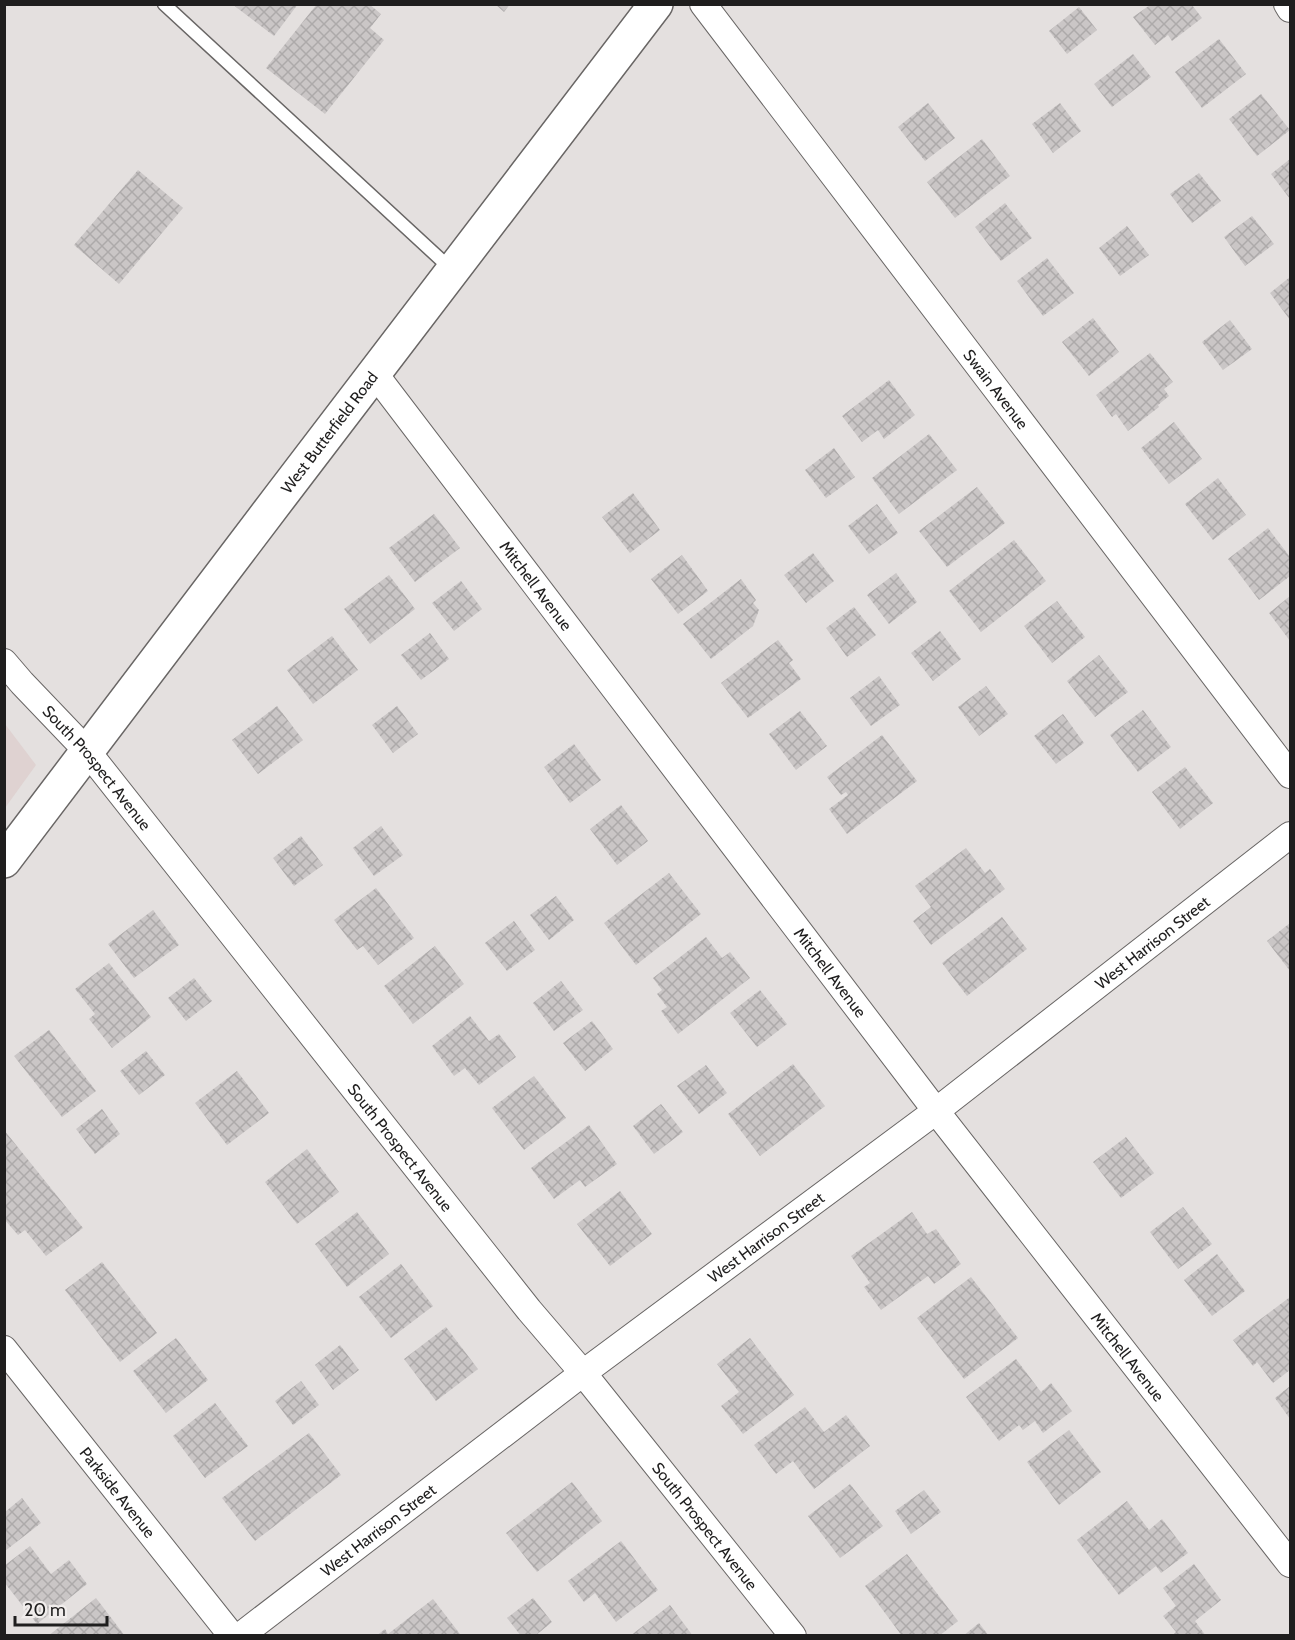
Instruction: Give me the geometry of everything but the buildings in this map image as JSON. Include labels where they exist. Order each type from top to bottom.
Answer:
[{"type":"main road","name":"West Butterfield Road","points":[[4,861],[375,374],[641,13]]},
{"type":"street","name":"Swain Avenue","points":[[703,4],[1290,776]]},
{"type":"street","points":[[1287,4],[1290,9]]},
{"type":"street","name":"Mitchell Avenue","points":[[375,374],[936,1111],[1290,1564]]},
{"type":"street","name":"South Prospect Avenue","points":[[4,662],[87,751],[530,1310],[584,1373],[793,1635]]},
{"type":"street","name":"West Harrison Street","points":[[240,1635],[584,1373],[936,1111],[1290,835]]},
{"type":"street","name":"Parkside Avenue","points":[[4,1349],[232,1635]]},
{"type":"lane","points":[[164,4],[452,270]]},
{"type":"shaded area","points":[[5,724],[36,765],[5,808]]}]
